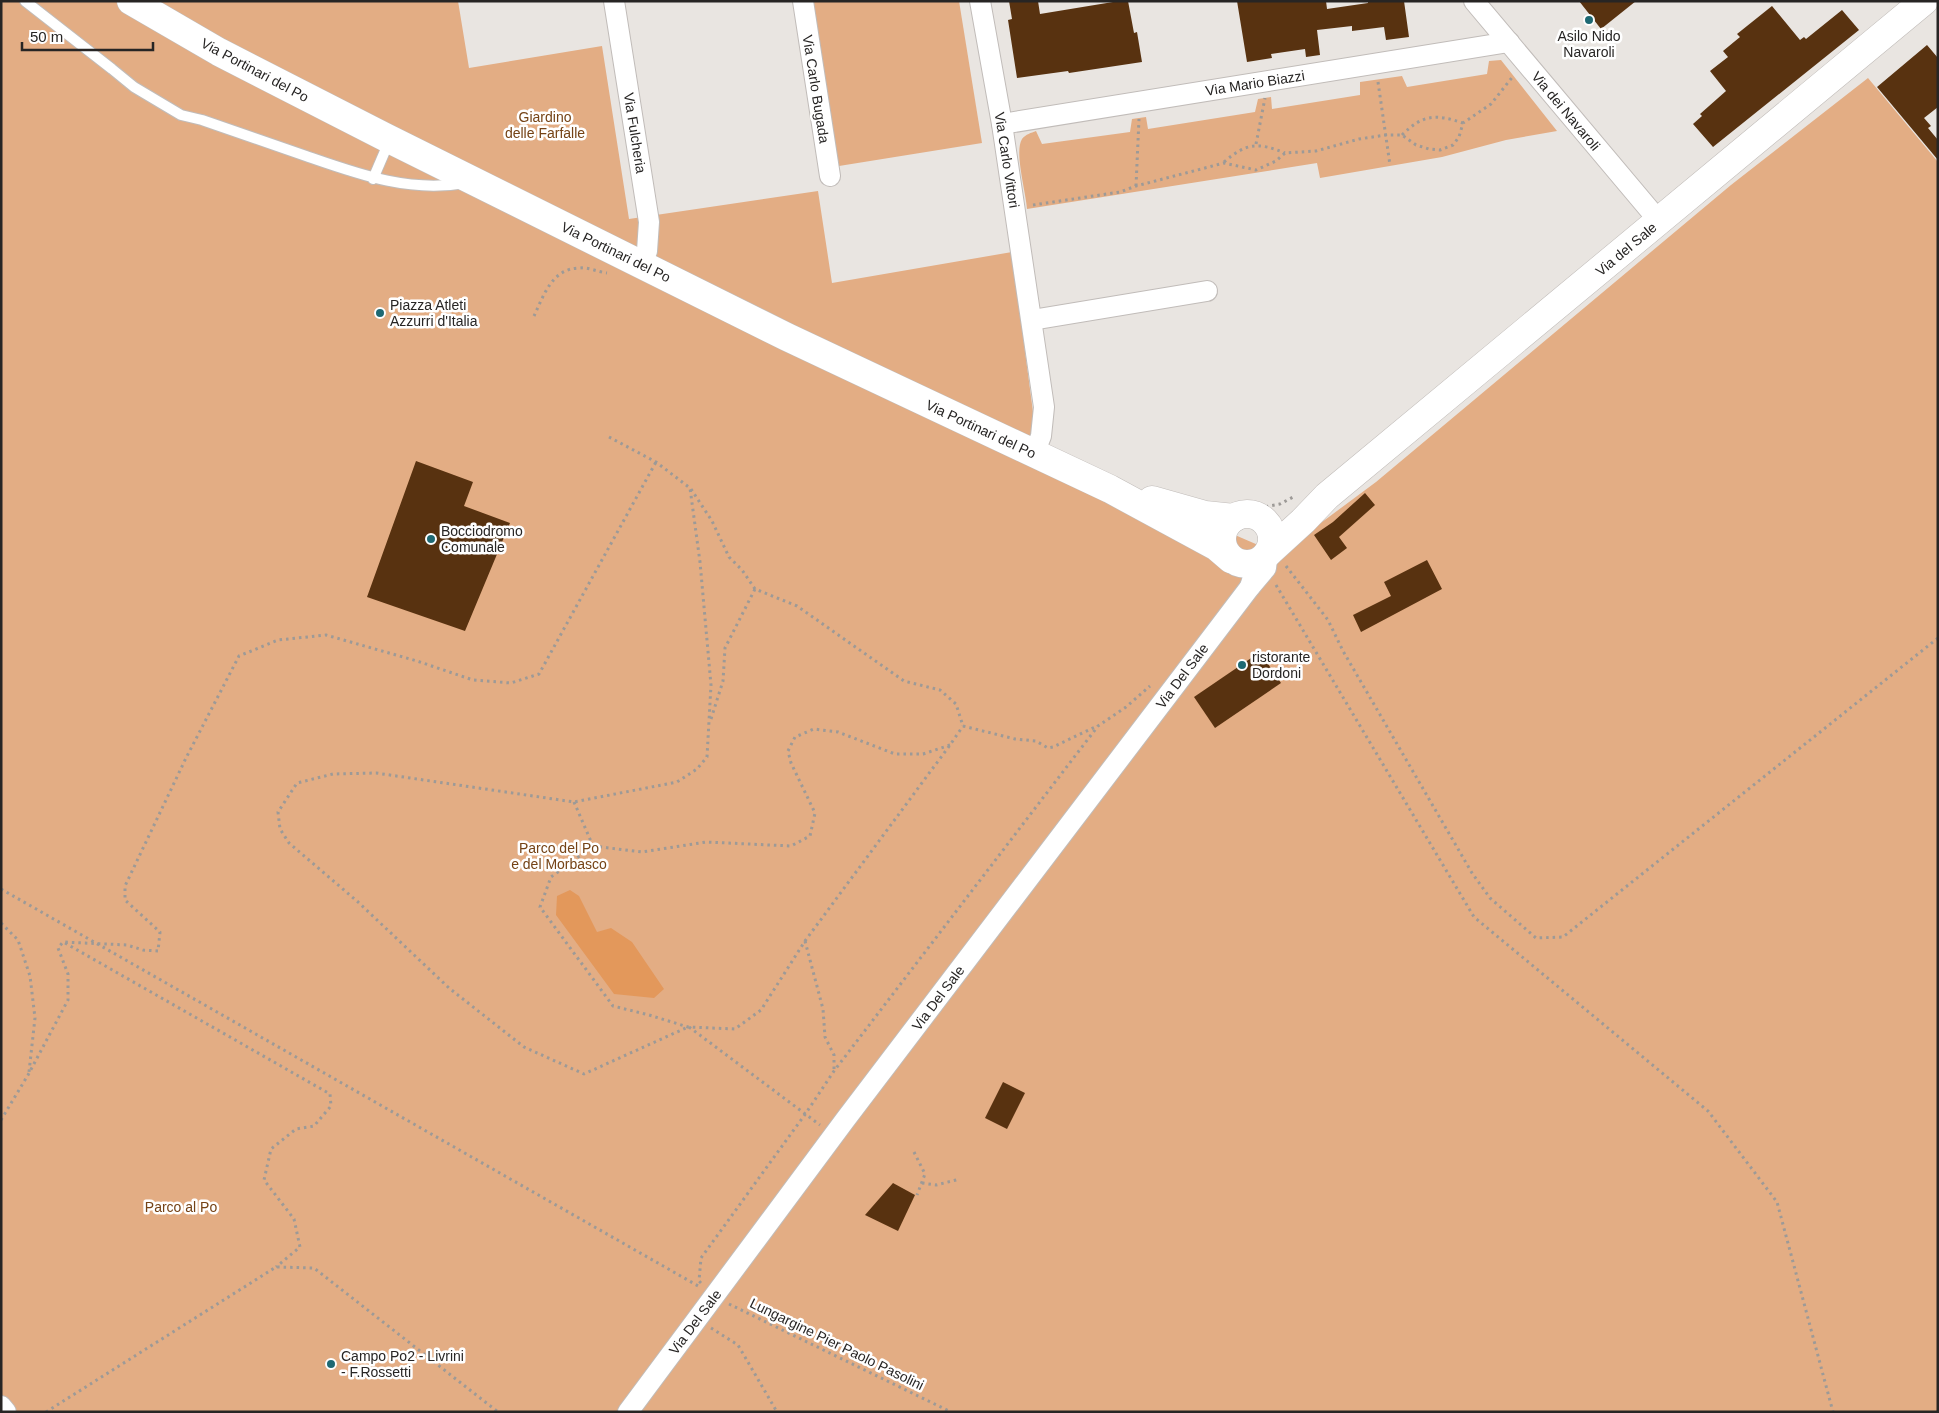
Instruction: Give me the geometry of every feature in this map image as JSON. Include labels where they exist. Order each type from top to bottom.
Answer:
[{"type":"street","name":"Via Portinari del Po","points":[[131,1],[235,60],[474,182],[787,338],[1110,489],[1217,547],[1256,563]]},
{"type":"street","name":"Via Fulcheria","points":[[614,1],[650,222],[647,251],[641,265]]},
{"type":"street","name":"Via Carlo Bugada","points":[[803,1],[830,176]]},
{"type":"street","name":"Via Carlo Vittori","points":[[980,1],[1002,124],[1044,408],[1041,436],[1034,454]]},
{"type":"street","name":"Via dei Navaroli","points":[[1474,1],[1659,221]]},
{"type":"street","name":"Via del Sale","points":[[1256,563],[1327,496],[1924,1]]},
{"type":"street","name":"Via Mario Biazzi","points":[[1002,124],[1376,64],[1513,48]]},
{"type":"street","points":[[1032,320],[1206,291]]},
{"type":"street","name":"Via Portinari del Po","points":[[1110,489],[1205,515],[1247,515]]},
{"type":"street","name":"Via del Sale","points":[[1247,515],[1274,521],[1289,519],[1327,496]]},
{"type":"street","points":[[1247,515],[1270,530],[1271,546],[1256,563],[1223,546],[1224,530],[1247,515]]},
{"type":"street","name":"Via Del Sale","points":[[628,1412],[1256,563]]},
{"type":"street","points":[[1,1406],[6,1412]]},
{"type":"lane","points":[[25,1],[134,87],[181,114],[373,179],[424,187],[450,186],[474,182]]},
{"type":"lane","points":[[373,179],[385,150],[385,137]]},
{"type":"path","points":[[1224,163],[1236,152],[1256,144],[1285,153],[1316,150],[1359,139],[1402,135],[1416,145],[1429,149],[1440,150],[1453,145],[1459,137],[1464,123],[1491,104],[1513,77],[1513,48]]},
{"type":"path","points":[[1376,64],[1390,166]]},
{"type":"path","points":[[1256,144],[1264,110],[1263,82]]},
{"type":"path","points":[[1136,102],[1139,118],[1136,186]]},
{"type":"path","points":[[1402,135],[1420,120],[1431,117],[1445,117],[1464,123]]},
{"type":"path","points":[[1015,207],[1120,192],[1224,163],[1256,170],[1276,161],[1285,153]]},
{"type":"path","points":[[534,316],[551,281],[563,271],[580,267],[610,273]]},
{"type":"path","points":[[609,437],[656,462],[690,488],[712,521],[729,557],[742,570],[755,589],[797,606],[904,681],[940,690],[956,704],[964,726]]},
{"type":"path","points":[[63,942],[127,945],[143,950],[158,951],[160,932],[125,900],[125,886],[186,758],[240,656],[278,640],[326,635],[417,661],[473,680],[511,683],[538,674],[656,462]]},
{"type":"path","points":[[688,1027],[584,1074],[524,1047],[449,988],[358,902],[289,843],[280,829],[278,812],[297,783],[333,774],[376,773],[574,802],[677,782],[697,769],[707,757],[712,685],[700,562],[690,488]]},
{"type":"path","points":[[1247,515],[1263,508],[1280,504],[1298,495]]},
{"type":"path","points":[[1833,1412],[1777,1202],[1708,1110],[1474,917],[1256,563],[1281,560],[1328,620],[1343,651],[1472,873],[1490,898],[1536,938],[1563,937],[1938,638]]},
{"type":"path","points":[[709,724],[723,681],[725,648],[755,589]]},
{"type":"path","points":[[964,726],[1036,741],[1048,748],[1054,747],[1098,726],[1126,707],[1153,683]]},
{"type":"path","points":[[950,745],[923,754],[895,754],[838,732],[814,729],[795,737],[788,751],[790,763],[815,813],[810,836],[791,846],[706,842],[642,852],[593,846],[551,877],[540,907],[613,1006],[688,1027],[735,1029],[761,1010],[805,941],[950,745],[964,726]]},
{"type":"path","points":[[715,1295],[699,1281],[701,1258],[806,1113],[834,1071],[1098,726]]},
{"type":"path","points":[[574,802],[593,846]]},
{"type":"path","points":[[1,889],[715,1295]]},
{"type":"path","points":[[1,923],[18,940],[30,976],[35,1018],[28,1075]]},
{"type":"path","points":[[805,941],[823,1009],[825,1037],[834,1055],[834,1071]]},
{"type":"path","points":[[1,1120],[28,1075],[68,1000],[68,974],[58,948],[63,942]]},
{"type":"path","points":[[46,1412],[276,1267],[300,1247],[294,1219],[264,1180],[271,1149],[296,1129],[314,1126],[331,1106],[330,1094],[63,942]]},
{"type":"path","points":[[688,1027],[784,1099],[806,1113]]},
{"type":"path","points":[[914,1152],[925,1174],[917,1195]]},
{"type":"path","points":[[922,1183],[936,1185],[960,1179]]},
{"type":"path","points":[[276,1267],[314,1268],[498,1412]]},
{"type":"path","name":"Lungargine Pier Paolo Pasolini","points":[[715,1295],[735,1308],[951,1412]]},
{"type":"path","points":[[698,1319],[738,1345],[777,1412]]},
{"type":"green space","name":"Parco del Po e del Morbasco","points":[[1,1],[458,1],[469,68],[602,46],[629,219],[818,191],[832,283],[1012,252],[1038,450],[1279,554],[1376,482],[1731,185],[1868,78],[1938,162],[1938,1412],[1,1412]]},
{"type":"green space","points":[[812,1],[959,1],[982,143],[839,166]]},
{"type":"green space","points":[[1501,60],[1557,131],[1506,140],[1442,157],[1320,178],[1317,163],[1027,209],[1019,153],[1022,139],[1036,131],[1042,144],[1130,132],[1132,119],[1146,117],[1148,129],[1255,112],[1258,99],[1271,97],[1272,109],[1360,95],[1360,82],[1402,76],[1407,87],[1487,74],[1489,61]]},
{"type":"shaded area","points":[[570,890],[579,896],[597,932],[611,928],[632,942],[664,989],[654,998],[614,994],[556,915],[557,896]]},
{"type":"building","points":[[1009,1],[1038,1],[1040,14],[1128,1],[1134,33],[1137,32],[1142,62],[1069,73],[1068,71],[1017,78],[1008,20],[1012,19]]},
{"type":"building","points":[[1237,1],[1326,1],[1327,9],[1368,3],[1368,1],[1404,1],[1409,37],[1386,40],[1384,27],[1352,31],[1352,26],[1317,30],[1320,55],[1306,57],[1305,49],[1271,54],[1272,58],[1247,62]]},
{"type":"building","points":[[1579,1],[1636,1],[1601,29]]},
{"type":"building","points":[[1772,6],[1800,40],[1804,37],[1806,39],[1842,10],[1859,30],[1713,147],[1693,124],[1702,116],[1700,114],[1726,91],[1710,71],[1728,57],[1723,51],[1740,37],[1737,34]]},
{"type":"building","points":[[1927,45],[1938,58],[1938,107],[1924,118],[1931,126],[1928,128],[1938,140],[1938,160],[1877,87]]},
{"type":"building","points":[[416,461],[473,482],[464,506],[510,523],[465,631],[367,597]]},
{"type":"building","points":[[1365,493],[1375,505],[1339,537],[1347,548],[1331,560],[1314,535],[1333,522]]},
{"type":"building","points":[[1427,560],[1442,589],[1361,632],[1353,615],[1391,596],[1384,582]]},
{"type":"building","points":[[1260,652],[1281,683],[1215,728],[1194,697]]},
{"type":"building","points":[[1003,1082],[1025,1093],[1007,1129],[985,1118]]},
{"type":"building","points":[[893,1183],[915,1195],[898,1231],[865,1215]]},
{"type":"place","name":"Asilo Nido Navaroli","points":[[1589,20]]},
{"type":"place","name":"Piazza Atleti Azzurri d'Italia","points":[[380,313]]},
{"type":"place","name":"Bocciodromo Comunale","points":[[431,539]]},
{"type":"place","name":"ristorante Dordoni","points":[[1242,665]]},
{"type":"place","name":"Campo Po2 - Livrini - F.Rossetti","points":[[331,1364]]},
{"type":"park label","name":"Giardino delle Farfalle","points":[[545,126]]},
{"type":"park label","name":"Parco al Po","points":[[181,1207]]}]
